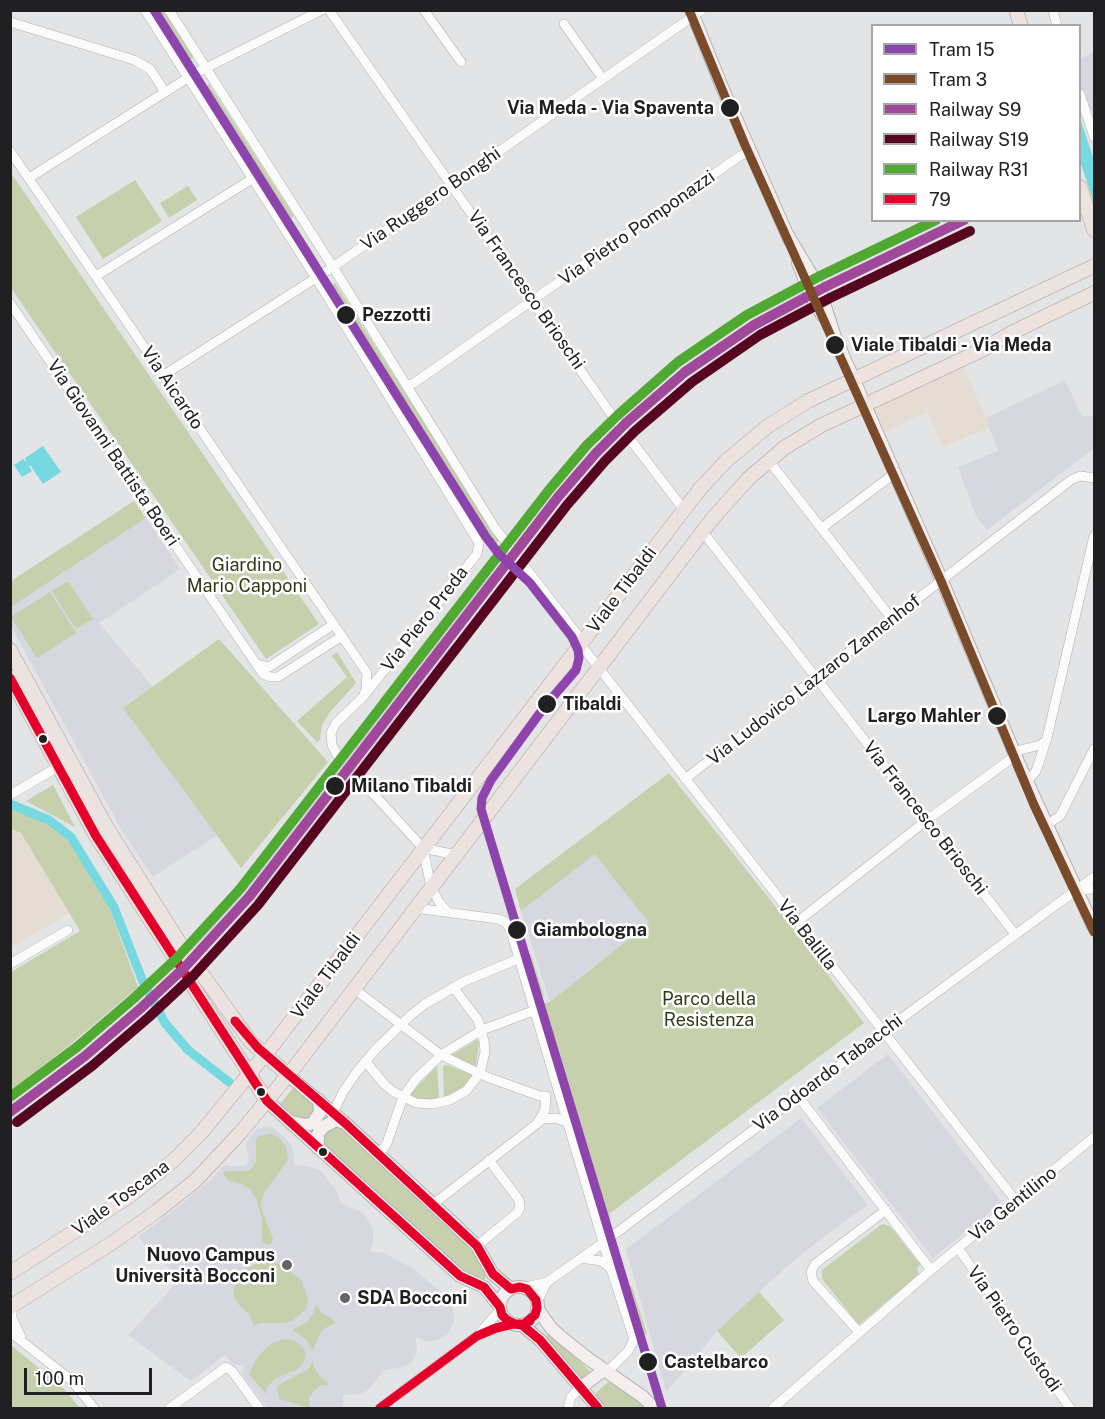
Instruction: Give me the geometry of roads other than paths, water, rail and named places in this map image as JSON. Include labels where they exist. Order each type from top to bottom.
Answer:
[{"type":"main road","points":[[696,12],[750,151],[787,234],[814,279],[835,337],[942,580],[1015,755],[1095,928]]},
{"type":"main road","points":[[1081,190],[1095,230]]},
{"type":"main road","name":"Viale Tibaldi","points":[[271,1059],[423,848],[684,510],[726,461],[751,438],[791,411],[853,379],[1095,266]]},
{"type":"main road","name":"Viale Tibaldi","points":[[288,1075],[729,499],[769,461],[801,436],[982,351],[1013,332],[1095,293]]},
{"type":"main road","points":[[10,650],[20,693]]},
{"type":"main road","points":[[10,677],[179,942],[250,1041],[345,1123],[477,1246],[493,1275],[517,1288],[531,1292],[550,1328],[635,1391],[654,1408]]},
{"type":"main road","points":[[64,763],[96,836],[267,1101],[460,1276],[483,1286],[500,1308],[505,1319],[518,1324],[540,1340],[597,1408]]},
{"type":"main road","points":[[223,1033],[228,1025],[233,1024],[242,1029]]},
{"type":"main road","name":"Viale Toscana","points":[[10,1273],[123,1201],[154,1177],[201,1133],[250,1075],[271,1059]]},
{"type":"main road","name":"Viale Toscana","points":[[13,1306],[135,1227],[195,1181],[288,1075]]},
{"type":"main road","points":[[291,1122],[300,1125],[313,1123],[320,1112],[319,1100]]},
{"type":"main road","points":[[318,1148],[318,1134],[323,1127],[336,1120],[345,1123]]},
{"type":"main road","points":[[483,1286],[493,1275]]},
{"type":"main road","points":[[500,1308],[503,1296],[517,1288]]},
{"type":"main road","points":[[518,1324],[532,1319],[537,1305]]},
{"type":"main road","points":[[580,1388],[604,1370]]},
{"type":"street","points":[[145,10],[316,278]]},
{"type":"street","name":"Via Balilla","points":[[169,10],[333,267],[495,528],[577,634],[581,645],[1016,1201]]},
{"type":"street","points":[[29,178],[187,78],[322,10]]},
{"type":"street","name":"Via Francesco Brioschi","points":[[329,10],[622,429],[684,510]]},
{"type":"street","points":[[424,10],[461,62]]},
{"type":"street","name":"Via Ruggero Bonghi","points":[[164,375],[333,267],[696,12]]},
{"type":"street","points":[[10,21],[134,60],[150,69],[165,92]]},
{"type":"street","points":[[564,24],[603,79]]},
{"type":"street","points":[[1081,97],[1095,137]]},
{"type":"street","name":"Via Aicardo","points":[[10,151],[367,673]]},
{"type":"street","name":"Via Pietro Pomponazzi","points":[[406,386],[414,383],[750,151]]},
{"type":"street","points":[[96,276],[252,179]]},
{"type":"street","name":"Via Piero Preda","points":[[316,278],[479,543],[477,554],[363,697],[336,723],[331,733],[332,745],[337,755]]},
{"type":"street","name":"Via Giovanni Battista Boeri","points":[[10,303],[256,663]]},
{"type":"street","points":[[769,461],[892,620]]},
{"type":"street","points":[[822,528],[895,473]]},
{"type":"street","name":"Via Ludovico Lazzaro Zamenhof","points":[[685,779],[1071,480],[1080,476],[1095,478]]},
{"type":"street","name":"Via Francesco Brioschi","points":[[703,532],[1015,934]]},
{"type":"street","points":[[1027,782],[1036,771],[1046,741],[1095,536]]},
{"type":"street","points":[[256,663],[268,667],[334,624]]},
{"type":"street","points":[[256,663],[263,674],[278,677],[342,636]]},
{"type":"street","points":[[363,697],[367,673],[376,673],[386,668]]},
{"type":"street","points":[[797,922],[1020,750],[1040,745],[1046,741]]},
{"type":"street","points":[[1046,825],[1060,816],[1095,750]]},
{"type":"street","points":[[13,794],[64,763]]},
{"type":"street","points":[[357,776],[423,848],[431,886],[439,902],[447,911]]},
{"type":"street","points":[[423,848],[456,855]]},
{"type":"street","name":"Via Odoardo Tabacchi","points":[[517,1288],[547,1282],[603,1243],[1077,890],[1087,880],[1095,877]]},
{"type":"street","points":[[1077,890],[1095,889]]},
{"type":"street","points":[[415,908],[447,911],[505,922],[510,928],[633,1342],[628,1351],[611,1368],[604,1370]]},
{"type":"street","points":[[10,964],[68,930]]},
{"type":"street","points":[[333,1113],[343,1092],[365,1061],[400,1025],[425,1004],[453,987],[518,959]]},
{"type":"street","points":[[365,1061],[385,1085],[416,1103],[426,1105],[450,1100],[466,1091],[480,1073],[485,1052],[482,1030],[453,987]]},
{"type":"street","points":[[353,988],[441,1055],[540,1096],[550,1094],[555,1082]]},
{"type":"street","points":[[378,1155],[387,1143],[403,1097],[416,1078],[441,1055],[482,1030],[533,1011]]},
{"type":"street","points":[[537,1123],[546,1110],[546,1096]]},
{"type":"street","points":[[798,1096],[931,1270]]},
{"type":"street","points":[[432,1205],[537,1123],[550,1117],[566,1122]]},
{"type":"street","name":"Via Gentilino","points":[[773,1408],[931,1270],[1095,1137]]},
{"type":"street","points":[[477,1246],[518,1212],[520,1207],[519,1200],[489,1161]]},
{"type":"street","points":[[859,1332],[813,1281],[811,1272],[815,1264],[886,1210]]},
{"type":"street","name":"Via Pietro Custodi","points":[[958,1248],[1070,1408]]},
{"type":"street","points":[[581,1258],[601,1261],[611,1269]]},
{"type":"street","name":"Via Odoardo Tabacchi","points":[[537,1305],[547,1282]]},
{"type":"street","points":[[13,1306],[14,1323],[24,1342]]},
{"type":"street","points":[[380,1408],[391,1405],[477,1336],[500,1308]]},
{"type":"street","points":[[477,1336],[496,1328],[518,1324]]},
{"type":"street","points":[[10,1332],[71,1380],[93,1408]]},
{"type":"street","points":[[170,1408],[226,1367],[232,1371],[259,1408]]},
{"type":"street","points":[[568,1408],[571,1397],[580,1388]]},
{"type":"water","points":[[1081,121],[1094,160],[1094,203],[1081,164]]},
{"type":"water","points":[[43,446],[61,472],[43,484],[30,465],[32,471],[22,477],[14,465],[23,459],[27,463],[25,458]]},
{"type":"waterway","points":[[10,804],[49,820],[71,837],[114,907],[143,982],[165,1023],[188,1050],[229,1082]]},
{"type":"tunnel","points":[[337,755],[357,776]]},
{"type":"tram line","name":"15","points":[[154,10],[486,537],[499,554],[530,583],[572,637],[578,650],[576,670],[545,706],[491,780],[482,798],[481,809],[662,1408]]},
{"type":"tram line","name":"3","points":[[689,10],[745,145],[941,581],[1034,805],[1094,932]]},
{"type":"rail line","name":"R31","points":[[10,1097],[77,1047],[133,999],[176,959],[240,889],[549,490],[587,445],[619,414],[678,362],[747,315],[820,276],[932,222]]},
{"type":"rail line","name":"S9","points":[[10,1112],[85,1056],[141,1008],[185,967],[249,897],[558,497],[596,453],[627,422],[685,372],[754,325],[825,287],[960,222]]},
{"type":"rail line","name":"S19","points":[[17,1122],[92,1066],[149,1017],[194,975],[258,905],[567,505],[635,431],[692,382],[760,335],[830,298],[970,231]]},
{"type":"place","name":"Via Meda - Via Spaventa","points":[[730,108]]},
{"type":"place","name":"Pezzotti","points":[[346,315]]},
{"type":"place","name":"Viale Tibaldi - Via Meda","points":[[835,345]]},
{"type":"place","name":"Tibaldi","points":[[547,704]]},
{"type":"place","name":"Largo Mahler","points":[[997,716]]},
{"type":"place","name":"Milano Tibaldi","points":[[335,786]]},
{"type":"place","name":"Giambologna","points":[[517,930]]},
{"type":"place","name":"Nuovo Campus Università Bocconi","points":[[287,1265]]},
{"type":"place","name":"SDA Bocconi","points":[[345,1298]]},
{"type":"place","name":"Castelbarco","points":[[648,1362]]},
{"type":"park label","name":"Giardino Mario Capponi","points":[[247,575]]},
{"type":"park label","name":"Parco della Resistenza","points":[[709,1009]]}]
